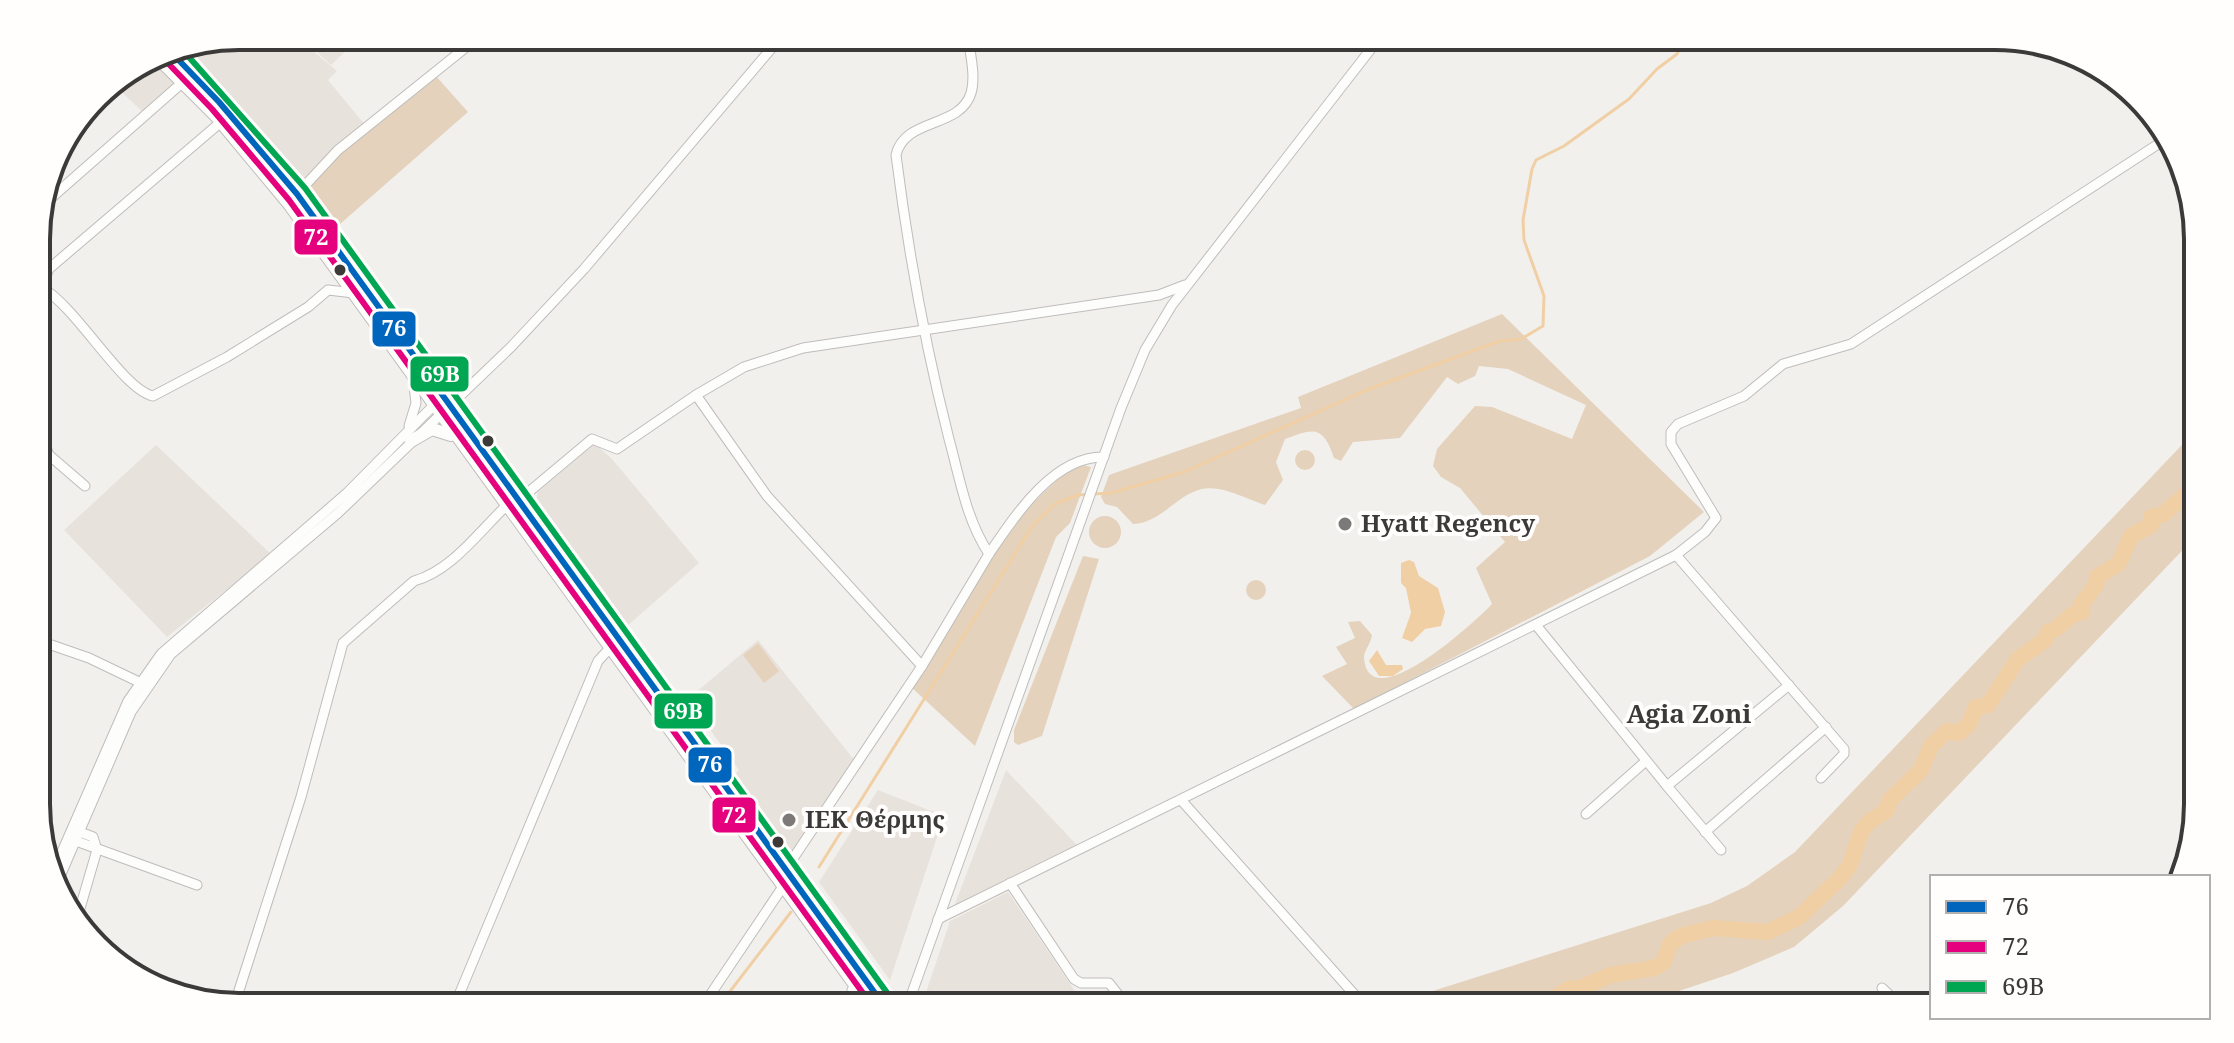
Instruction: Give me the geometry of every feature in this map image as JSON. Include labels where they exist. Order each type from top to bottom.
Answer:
[{"type":"main road","points":[[179,60],[297,194],[441,407],[788,881],[811,922],[861,993]]},
{"type":"main road","points":[[165,65],[269,177],[412,375],[441,407],[456,438],[512,504],[610,648],[788,881],[813,906],[875,993]]},
{"type":"main road","points":[[408,437],[440,429],[456,438]]},
{"type":"street","points":[[297,194],[338,150],[463,50]]},
{"type":"street","points":[[58,860],[112,733],[139,682],[175,639],[347,493],[511,347],[584,269],[770,50]]},
{"type":"street","points":[[969,50],[972,89],[967,102],[952,114],[907,134],[899,141],[896,155],[925,327],[966,505],[989,554]]},
{"type":"street","points":[[912,993],[1128,388],[1166,315],[1367,50]]},
{"type":"street","points":[[55,194],[183,82]]},
{"type":"street","points":[[50,269],[221,122]]},
{"type":"street","points":[[938,919],[1676,555],[1705,532],[1716,518],[1671,444],[1671,432],[1678,424],[1744,396],[1783,364],[1851,344],[2159,144]]},
{"type":"street","points":[[238,993],[301,797],[343,643],[414,581],[428,578],[443,568],[512,504],[592,439],[617,449],[696,395],[744,367],[775,354],[925,327],[1151,296],[1188,284]]},
{"type":"street","points":[[50,292],[136,386],[153,396],[227,357],[308,307],[328,290],[354,293]]},
{"type":"street","points":[[1151,296],[1161,303],[1166,315]]},
{"type":"street","points":[[62,872],[131,712],[171,654],[338,513],[408,437],[415,412],[412,375]]},
{"type":"street","points":[[696,395],[767,496],[922,666]]},
{"type":"street","points":[[50,452],[56,463],[85,486]]},
{"type":"street","points":[[711,993],[764,910],[788,881],[1006,528],[1053,477],[1084,459],[1104,457]]},
{"type":"street","points":[[1676,555],[1845,752],[1821,778]]},
{"type":"street","points":[[1536,625],[1721,850]]},
{"type":"street","points":[[50,644],[89,658],[139,682]]},
{"type":"street","points":[[460,993],[598,661],[610,648]]},
{"type":"street","points":[[1667,786],[1789,685]]},
{"type":"street","points":[[1705,832],[1826,727]]},
{"type":"street","points":[[1586,814],[1646,761]]},
{"type":"street","points":[[1182,801],[1353,993]]},
{"type":"street","points":[[78,836],[93,837],[97,850],[80,907]]},
{"type":"street","points":[[97,850],[118,854],[197,885]]},
{"type":"street","points":[[1010,883],[1074,979],[1081,983],[1109,983],[1117,993]]},
{"type":"street","points":[[829,948],[854,993]]},
{"type":"street","points":[[1882,988],[1887,993]]},
{"type":"shaded area","points":[[239,50],[312,50],[337,71],[328,80],[366,126],[298,184],[187,58]]},
{"type":"shaded area","points":[[315,50],[347,50],[331,65]]},
{"type":"shaded area","points":[[162,66],[180,84],[146,115],[121,92]]},
{"type":"shaded area","points":[[435,75],[468,112],[332,231],[305,192],[340,154]]},
{"type":"shaded area","points":[[1502,314],[1704,512],[1650,556],[1354,709],[1322,676],[1347,664],[1336,647],[1355,638],[1348,622],[1360,621],[1372,635],[1364,658],[1370,674],[1384,678],[1424,660],[1492,604],[1476,568],[1505,542],[1460,488],[1441,477],[1433,466],[1437,449],[1475,406],[1492,407],[1572,439],[1586,405],[1508,369],[1479,366],[1475,376],[1458,384],[1447,377],[1400,438],[1353,442],[1341,461],[1334,458],[1326,440],[1316,432],[1285,439],[1276,462],[1283,480],[1265,505],[1226,491],[1202,489],[1184,497],[1152,519],[1133,524],[1117,507],[1105,504],[1101,497],[1109,475],[1301,408],[1298,397]]},
{"type":"shaded area","points":[[2184,443],[2184,549],[1843,906],[1794,947],[1733,973],[1673,993],[1426,993],[1711,903],[1747,886],[1795,852]]},
{"type":"shaded area","points":[[595,444],[612,459],[699,563],[619,633],[534,513],[538,492]]},
{"type":"shaded area","points":[[156,445],[271,554],[167,637],[64,530]]},
{"type":"shaded area","points":[[1305,450],[1312,453],[1315,460],[1312,467],[1305,470],[1298,467],[1295,460],[1298,453]]},
{"type":"shaded area","points":[[1079,464],[1091,467],[1070,523],[1056,537],[975,746],[911,687],[1006,536],[1053,484]]},
{"type":"shaded area","points":[[1105,516],[1116,521],[1121,532],[1116,543],[1105,548],[1094,543],[1089,532],[1094,521]]},
{"type":"shaded area","points":[[1083,556],[1099,559],[1042,736],[1018,745],[1014,742],[1014,730]]},
{"type":"shaded area","points":[[1414,562],[1419,576],[1438,588],[1445,612],[1441,626],[1425,629],[1412,642],[1402,638],[1411,613],[1406,588],[1401,583],[1401,563]]},
{"type":"shaded area","points":[[1256,580],[1263,583],[1266,590],[1263,597],[1256,600],[1249,597],[1246,590],[1249,583]]},
{"type":"shaded area","points":[[758,640],[856,762],[792,861],[730,780],[739,770],[688,699]]},
{"type":"shaded area","points":[[758,643],[779,671],[764,683],[743,655]]},
{"type":"shaded area","points":[[1377,650],[1386,665],[1402,665],[1403,669],[1393,676],[1379,676],[1369,661]]},
{"type":"shaded area","points":[[1006,770],[1077,845],[953,909]]},
{"type":"shaded area","points":[[878,790],[944,816],[890,980],[819,882]]},
{"type":"shaded area","points":[[1008,892],[1076,993],[926,993],[950,921]]},
{"type":"waterway","points":[[819,867],[1033,525],[1055,504],[1078,495],[1111,493],[1184,472],[1369,389],[1500,341],[1521,339],[1543,326],[1544,296],[1524,240],[1523,220],[1536,160],[1564,146],[1629,99],[1679,50]]},
{"type":"waterway","points":[[1562,993],[1611,975],[1654,968],[1663,963],[1670,944],[1681,936],[1713,928],[1768,932],[1799,917],[1850,865],[1861,832],[1870,821],[1886,811],[1890,800],[1921,770],[1931,746],[1947,731],[1959,733],[1969,724],[1976,707],[1988,705],[2018,659],[2045,640],[2048,632],[2082,612],[2081,605],[2096,585],[2097,577],[2119,563],[2131,536],[2151,525],[2151,517],[2162,515],[2184,496]]},
{"type":"waterway","points":[[729,993],[791,912]]},
{"type":"transit line","name":"69Β","points":[[189,57],[305,188],[887,993]]},
{"type":"transit line","name":"76","points":[[178,60],[219,102],[297,194],[875,993]]},
{"type":"transit line","name":"72","points":[[168,63],[212,109],[289,200],[863,993]]},
{"type":"place","name":"Hyatt Regency","points":[[1345,524]]},
{"type":"place","name":"ΙΕΚ Θέρμης","points":[[789,820]]},
{"type":"district","name":"Agia Zoni","points":[[1689,714]]}]
